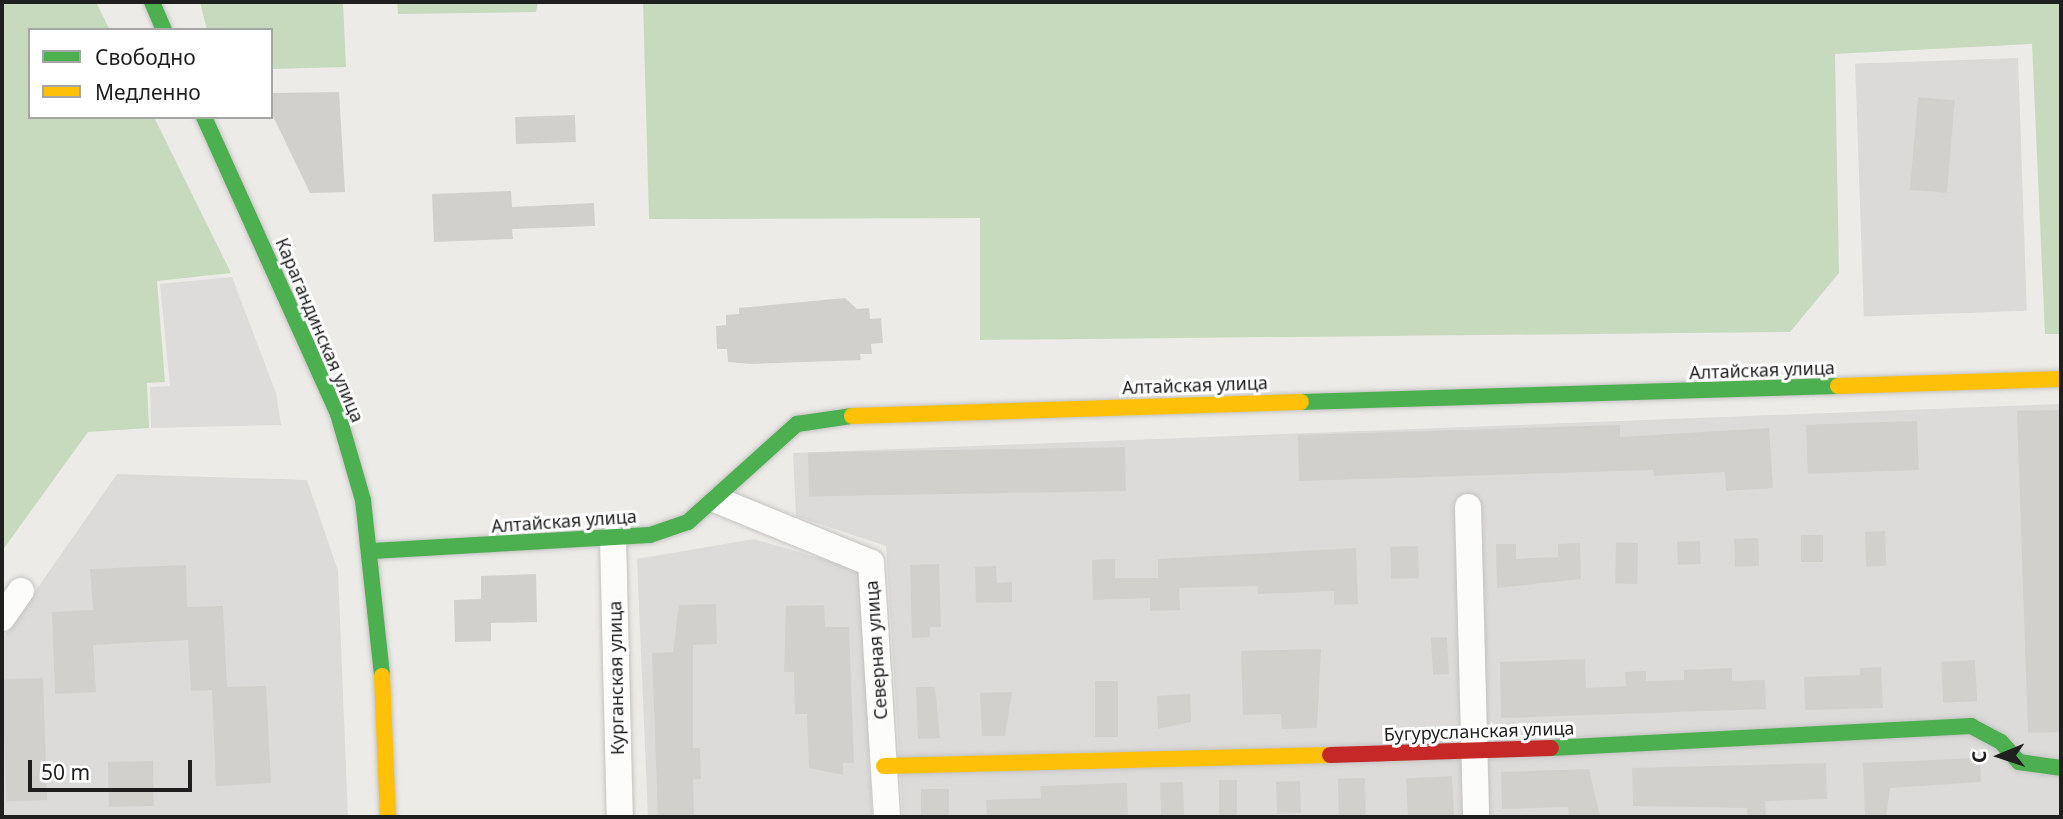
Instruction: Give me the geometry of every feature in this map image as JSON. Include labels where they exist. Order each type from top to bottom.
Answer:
[{"type":"street","points":[[152,2],[163,28]]},
{"type":"street","name":"Карагандинская улица","points":[[205,119],[338,414],[372,551],[388,817]]},
{"type":"street","name":"Алтайская улица","points":[[372,551],[613,539],[688,522],[719,501],[797,424],[827,417],[2061,379]]},
{"type":"street","name":"Северная улица","points":[[719,501],[871,563],[887,817]]},
{"type":"street","points":[[1468,507],[1476,817]]},
{"type":"street","name":"Курганская улица","points":[[613,539],[620,817]]},
{"type":"street","points":[[2,618],[21,591]]},
{"type":"street","name":"Бугурусланская улица","points":[[884,766],[1473,752],[1971,726],[2001,742],[2019,762],[2061,768]]},
{"type":"shaded area","points":[[2018,58],[2027,311],[1864,317],[1855,64]]},
{"type":"shaded area","points":[[232,277],[276,393],[281,425],[151,428],[150,387],[170,386],[160,284]]},
{"type":"shaded area","points":[[2061,404],[2061,817],[903,817],[886,546],[796,516],[793,453]]},
{"type":"shaded area","points":[[117,474],[307,480],[338,571],[348,817],[2,817],[2,639]]},
{"type":"shaded area","points":[[754,539],[860,570],[872,817],[648,817],[637,559]]},
{"type":"green space","points":[[2,2],[96,2],[109,28],[28,28],[28,119],[155,119],[231,273],[157,281],[165,382],[147,383],[149,428],[88,432],[2,551]]},
{"type":"green space","points":[[200,2],[343,2],[346,67],[273,69],[273,28],[206,28]]},
{"type":"green space","points":[[397,2],[538,2],[536,12],[398,14]]},
{"type":"green space","points":[[643,2],[2061,2],[2061,334],[2045,334],[2032,44],[1835,54],[1839,273],[1790,332],[980,340],[980,218],[649,219]]},
{"type":"building","points":[[339,92],[345,192],[310,193],[273,116],[273,93]]},
{"type":"building","points":[[1918,97],[1955,100],[1947,193],[1910,190]]},
{"type":"building","points":[[575,115],[576,142],[516,144],[515,117]]},
{"type":"building","points":[[511,191],[512,207],[594,203],[595,226],[512,229],[513,239],[434,242],[432,194]]},
{"type":"building","points":[[845,298],[857,309],[869,308],[870,319],[881,318],[883,343],[871,344],[872,354],[860,354],[861,360],[751,364],[728,362],[727,349],[717,349],[716,326],[726,325],[726,315],[739,314],[739,308]]},
{"type":"building","points":[[2061,410],[2061,732],[2028,733],[2017,411]]},
{"type":"building","points":[[1917,421],[1919,470],[1808,474],[1806,425]]},
{"type":"building","points":[[1620,425],[1620,437],[1769,428],[1773,488],[1726,491],[1725,472],[1654,476],[1653,470],[1299,481],[1298,435]]},
{"type":"building","points":[[1125,447],[1126,491],[809,497],[808,453]]},
{"type":"building","points":[[1885,531],[1886,566],[1866,567],[1865,532]]},
{"type":"building","points":[[1801,535],[1823,535],[1823,562],[1801,562]]},
{"type":"building","points":[[1758,538],[1759,566],[1735,567],[1734,539]]},
{"type":"building","points":[[1700,541],[1701,564],[1678,565],[1677,542]]},
{"type":"building","points":[[1580,543],[1581,579],[1497,588],[1496,544],[1516,544],[1516,559],[1558,557],[1558,544]]},
{"type":"building","points":[[1616,543],[1638,543],[1637,584],[1615,584]]},
{"type":"building","points":[[1418,546],[1419,578],[1391,579],[1390,547]]},
{"type":"building","points":[[1356,548],[1358,604],[1334,605],[1334,591],[1258,594],[1258,586],[1179,588],[1180,610],[1150,611],[1150,598],[1093,600],[1092,560],[1115,559],[1115,578],[1158,578],[1158,559]]},
{"type":"building","points":[[939,564],[941,627],[930,627],[930,637],[912,638],[910,565]]},
{"type":"building","points":[[186,565],[187,607],[223,606],[227,687],[266,686],[271,783],[216,786],[212,690],[191,691],[188,640],[93,645],[96,692],[55,694],[52,612],[93,610],[90,569]]},
{"type":"building","points":[[996,566],[997,583],[1012,582],[1012,602],[976,603],[975,567]]},
{"type":"building","points":[[536,574],[537,622],[491,623],[491,641],[455,642],[454,600],[481,599],[481,576]]},
{"type":"building","points":[[716,604],[717,644],[693,645],[693,748],[700,748],[701,779],[693,779],[694,817],[658,817],[652,653],[673,652],[679,605]]},
{"type":"building","points":[[824,605],[825,627],[849,627],[854,763],[843,763],[843,775],[809,768],[807,714],[795,714],[794,672],[784,672],[786,606]]},
{"type":"building","points":[[1447,637],[1449,674],[1433,675],[1431,638]]},
{"type":"building","points":[[1321,649],[1317,728],[1282,729],[1281,714],[1243,715],[1241,651]]},
{"type":"building","points":[[1585,659],[1586,688],[1626,686],[1625,672],[1646,671],[1646,681],[1684,680],[1684,670],[1732,668],[1732,681],[1765,680],[1766,709],[1501,718],[1500,662]]},
{"type":"building","points":[[1975,660],[1977,701],[1943,703],[1941,662]]},
{"type":"building","points":[[1881,667],[1883,708],[1805,710],[1804,677],[1860,675],[1860,668]]},
{"type":"building","points":[[43,678],[47,800],[6,801],[2,679]]},
{"type":"building","points":[[1095,681],[1118,681],[1118,737],[1095,737]]},
{"type":"building","points":[[916,687],[935,687],[940,738],[918,739]]},
{"type":"building","points":[[1012,692],[1005,736],[982,736],[980,693]]},
{"type":"building","points":[[1190,694],[1191,722],[1158,729],[1157,696]]},
{"type":"building","points":[[1980,758],[1981,782],[1890,788],[1886,817],[1865,817],[1863,763]]},
{"type":"building","points":[[153,761],[154,806],[109,807],[108,762]]},
{"type":"building","points":[[1826,763],[1827,799],[1765,801],[1766,817],[1747,817],[1747,808],[1633,806],[1632,768]]},
{"type":"building","points":[[1589,769],[1600,816],[1569,817],[1568,807],[1502,809],[1501,772]]},
{"type":"building","points":[[1452,776],[1454,817],[1408,817],[1406,778]]},
{"type":"building","points":[[1338,778],[1365,778],[1366,817],[1339,817]]},
{"type":"building","points":[[1219,780],[1237,780],[1237,817],[1219,817]]},
{"type":"building","points":[[1300,781],[1301,813],[1277,814],[1276,782]]},
{"type":"building","points":[[1183,782],[1184,817],[1161,817],[1160,783]]},
{"type":"building","points":[[1127,783],[1128,817],[987,817],[986,800],[1041,798],[1040,786]]},
{"type":"building","points":[[921,789],[949,789],[949,817],[921,817]]},
{"type":"traffic: fast","points":[[152,2],[163,28]]},
{"type":"traffic: fast","points":[[205,119],[338,414],[363,500],[382,676]]},
{"type":"traffic: fast","points":[[1301,402],[1838,386]]},
{"type":"traffic: fast","points":[[372,551],[650,535],[688,522],[797,424],[852,416]]},
{"type":"traffic: fast","points":[[1551,748],[1971,726],[2001,742],[2019,762],[2061,768]]},
{"type":"traffic: slow","points":[[1838,386],[2061,379]]},
{"type":"traffic: slow","points":[[852,416],[1301,402]]},
{"type":"traffic: slow","points":[[382,676],[388,817]]},
{"type":"traffic: slow","points":[[884,766],[1330,755]]},
{"type":"traffic: jam","points":[[1330,755],[1551,748]]}]
